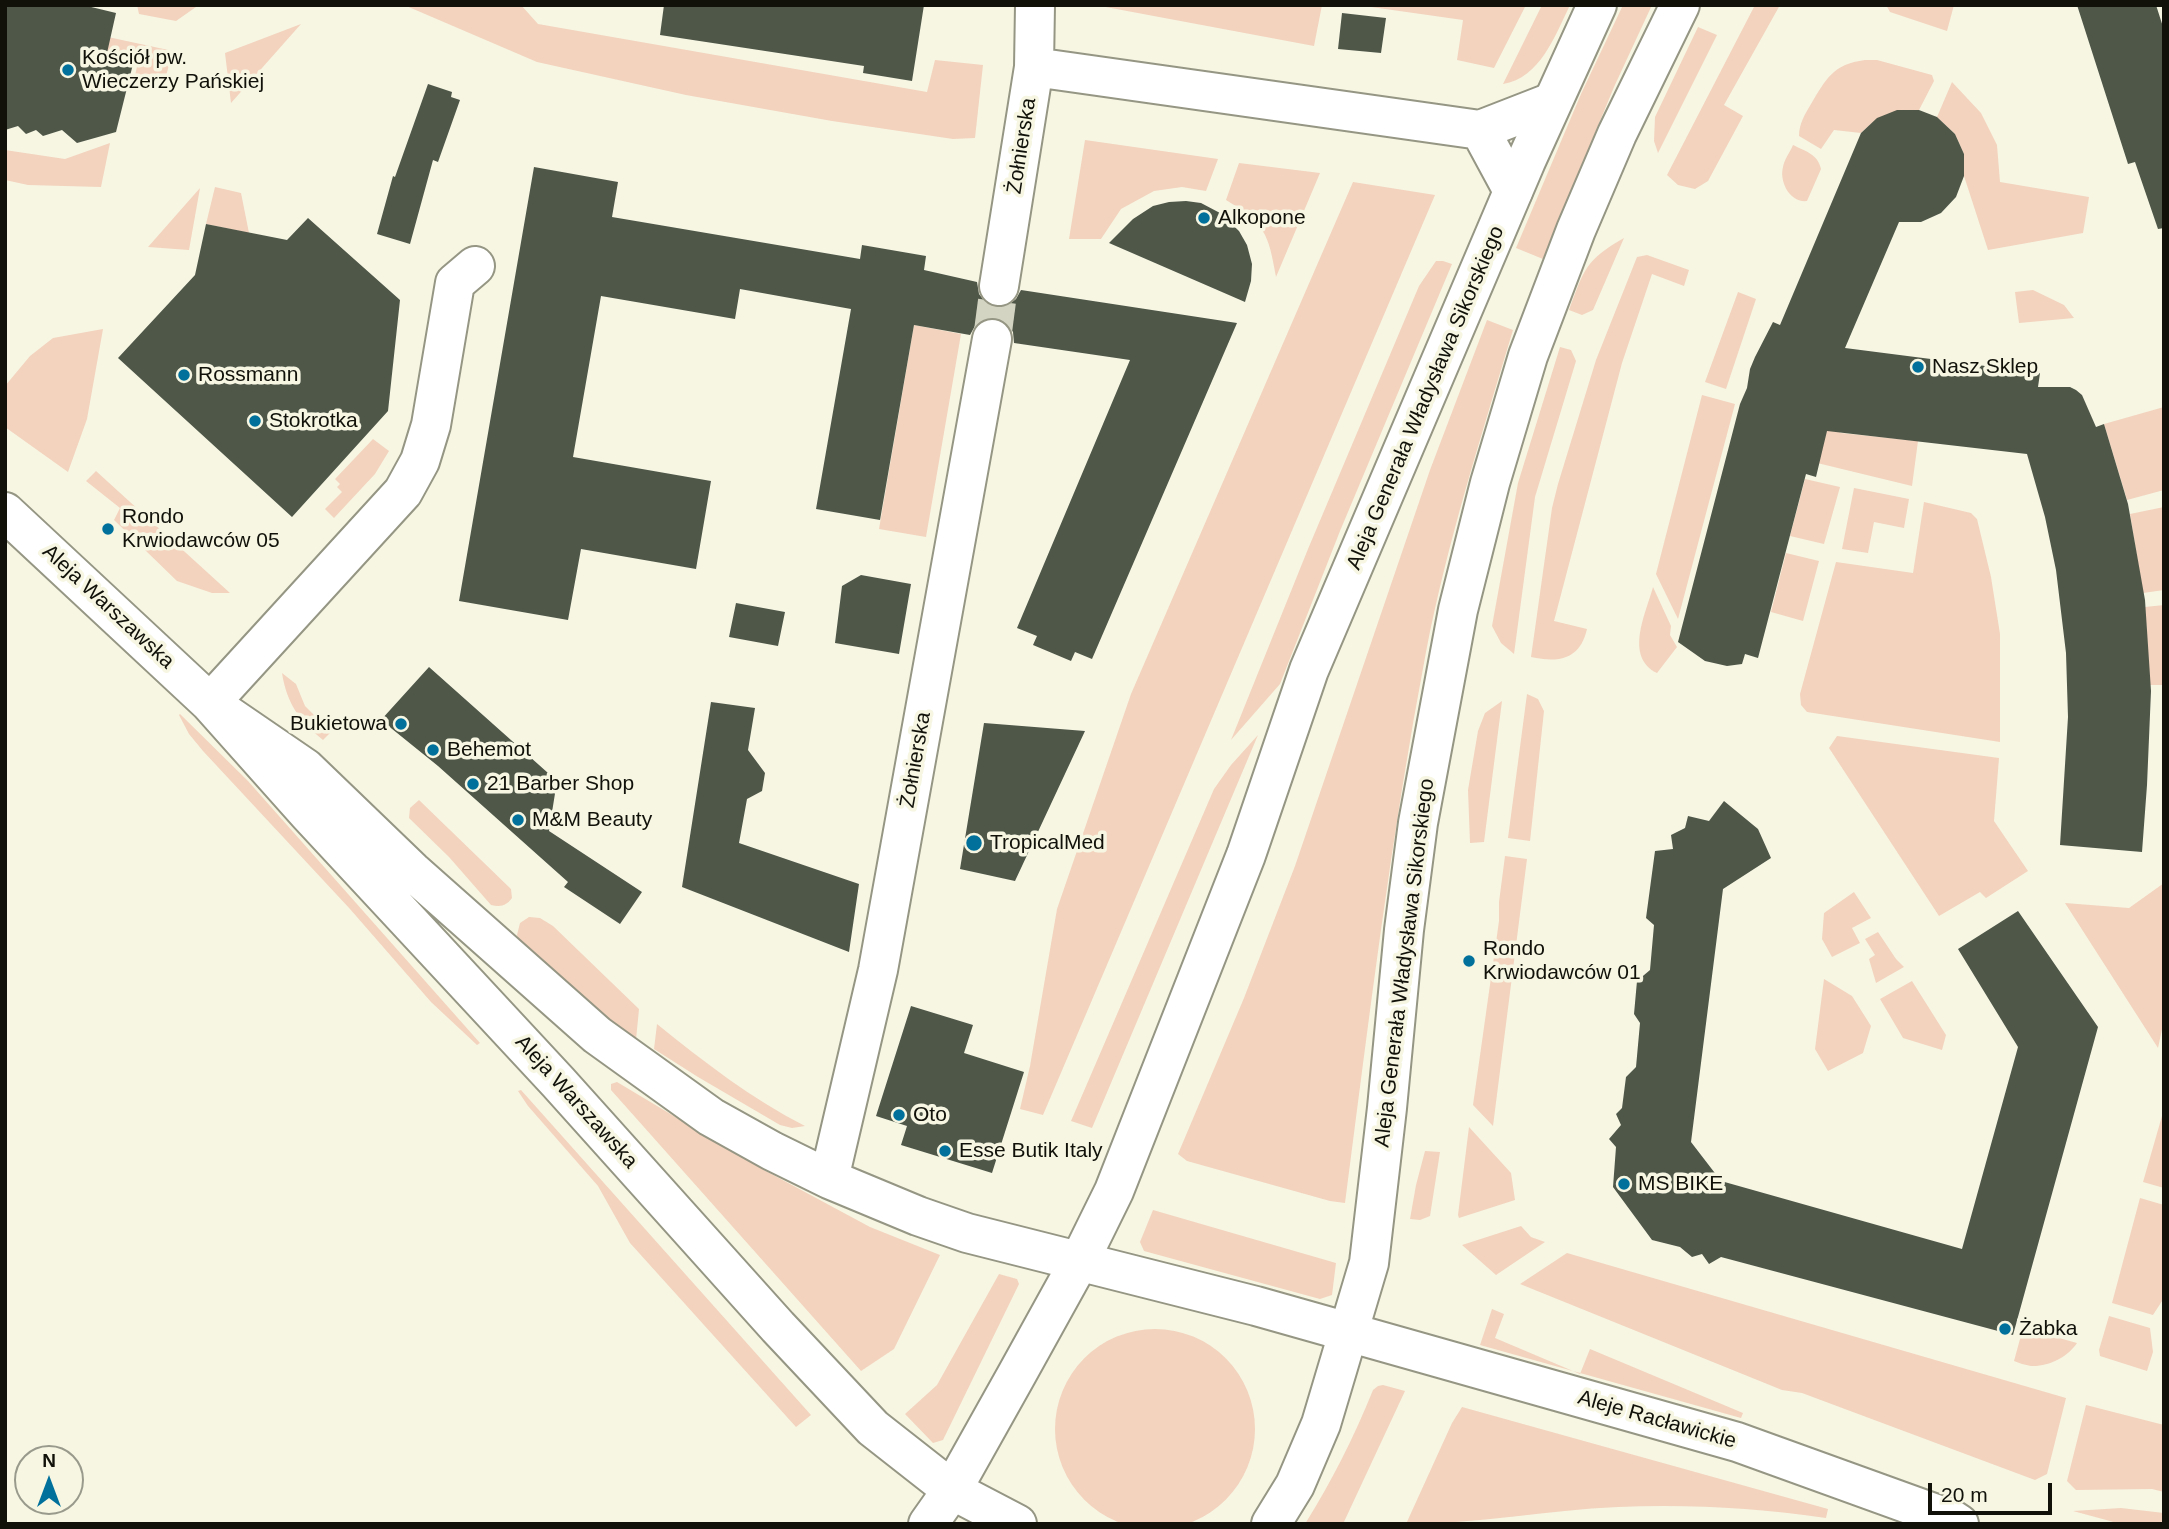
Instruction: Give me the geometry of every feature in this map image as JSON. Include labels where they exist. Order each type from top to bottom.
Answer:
[{"type":"street","name":"Żołnierska","points":[[999,286],[1034,67],[1035,5]]},
{"type":"street","name":"Aleja Generała Władysława Sikorskiego","points":[[928,1524],[952,1490],[1079,1262],[1114,1191],[1236,881],[1309,670],[1513,191],[1597,5]]},
{"type":"street","name":"Aleja Generała Władysława Sikorskiego","points":[[1271,1524],[1295,1485],[1321,1424],[1369,1263],[1418,823],[1449,654],[1479,525],[1509,417],[1559,272],[1622,124],[1680,5]]},
{"type":"street","points":[[1034,67],[1480,130],[1552,102]]},
{"type":"street","points":[[1480,130],[1513,191]]},
{"type":"street","points":[[210,703],[403,492],[420,461],[431,425],[456,283],[475,266]]},
{"type":"street","name":"Żołnierska","points":[[829,1179],[878,970],[992,339]]},
{"type":"street","name":"Aleja Warszawska","points":[[5,512],[210,703],[873,1429],[952,1490],[1017,1524]]},
{"type":"street","name":"Aleja Warszawska","points":[[210,703],[305,768],[412,871],[597,1035],[711,1117],[829,1179],[918,1216],[967,1233],[1079,1262]]},
{"type":"street","name":"Aleje Racławickie","points":[[1079,1262],[1256,1306],[1737,1441],[1959,1524]]},
{"type":"shaded area","points":[[137,5],[196,7],[176,21],[139,14]]},
{"type":"shaded area","points":[[404,5],[521,5],[538,24],[927,92],[935,60],[983,65],[975,138],[953,139],[832,121],[686,95],[537,62]]},
{"type":"shaded area","points":[[1095,5],[1322,5],[1314,46]]},
{"type":"shaded area","points":[[1357,5],[1526,5],[1494,68],[1457,60],[1463,20]]},
{"type":"shaded area","points":[[1542,5],[1570,5],[1537,65],[1516,80],[1503,84]]},
{"type":"shaded area","points":[[1623,5],[1652,5],[1614,87],[1543,259],[1516,248],[1581,94]]},
{"type":"shaded area","points":[[1755,5],[1780,5],[1724,105],[1743,116],[1708,181],[1695,189],[1678,185],[1667,175]]},
{"type":"shaded area","points":[[1886,5],[1954,5],[1947,31],[1890,12]]},
{"type":"shaded area","points":[[301,24],[231,103],[225,53]]},
{"type":"shaded area","points":[[1698,27],[1717,35],[1658,153],[1654,141],[1655,117]]},
{"type":"shaded area","points":[[94,34],[173,51],[162,90],[133,84],[139,58],[90,48]]},
{"type":"shaded area","points":[[1877,60],[1932,75],[1934,81],[1919,110],[1887,114],[1861,133],[1834,130],[1821,149],[1799,136],[1805,115],[1826,80],[1845,65]]},
{"type":"shaded area","points":[[1952,82],[1981,113],[1997,145],[2000,182],[2089,197],[2083,233],[1988,250],[1964,176],[1964,154],[1955,134],[1937,117]]},
{"type":"shaded area","points":[[1085,140],[1218,159],[1206,191],[1182,187],[1154,191],[1121,209],[1101,239],[1069,239]]},
{"type":"shaded area","points":[[110,143],[101,187],[28,185],[5,180],[5,150],[65,159]]},
{"type":"shaded area","points":[[1793,145],[1814,156],[1821,169],[1807,201],[1796,199],[1784,185],[1784,164]]},
{"type":"shaded area","points":[[1239,163],[1320,173],[1276,277],[1263,231],[1249,216],[1226,200]]},
{"type":"shaded area","points":[[1353,182],[1435,195],[1043,1115],[1020,1109],[1057,909],[1131,694]]},
{"type":"shaded area","points":[[215,187],[241,193],[249,233],[206,224]]},
{"type":"shaded area","points":[[200,188],[189,250],[148,247]]},
{"type":"shaded area","points":[[1624,238],[1593,310],[1582,315],[1569,310],[1578,285],[1593,260]]},
{"type":"shaded area","points":[[1647,255],[1689,270],[1684,286],[1652,274],[1622,363],[1554,621],[1587,629],[1579,647],[1567,657],[1550,660],[1531,657],[1552,508],[1558,484],[1596,360],[1637,257]]},
{"type":"shaded area","points":[[1436,261],[1452,264],[1340,531],[1280,684],[1231,740],[1419,286]]},
{"type":"shaded area","points":[[2033,290],[2064,305],[2074,318],[2019,323],[2015,292]]},
{"type":"shaded area","points":[[1738,292],[1756,299],[1726,389],[1705,382]]},
{"type":"shaded area","points":[[1487,320],[1513,330],[1465,490],[1434,611],[1391,858],[1345,1203],[1330,1201],[1187,1161],[1178,1154],[1244,998],[1295,866],[1430,470]]},
{"type":"shaded area","points":[[914,325],[961,334],[926,537],[879,529]]},
{"type":"shaded area","points":[[103,329],[87,419],[68,472],[5,427],[5,386],[30,356],[53,338]]},
{"type":"shaded area","points":[[1560,347],[1571,350],[1576,361],[1535,497],[1514,654],[1501,643],[1492,626],[1518,483]]},
{"type":"shaded area","points":[[1702,395],[1735,404],[1678,619],[1656,574]]},
{"type":"shaded area","points":[[2164,407],[2164,490],[2127,500],[2104,424]]},
{"type":"shaded area","points":[[1820,418],[1841,433],[1918,441],[1912,486],[1809,461]]},
{"type":"shaded area","points":[[373,439],[389,451],[375,474],[334,518],[325,509],[342,492],[335,479]]},
{"type":"shaded area","points":[[96,471],[230,593],[212,593],[177,581],[114,520],[120,508],[86,481]]},
{"type":"shaded area","points":[[1805,479],[1840,487],[1824,544],[1790,536]]},
{"type":"shaded area","points":[[1854,488],[1909,499],[1904,528],[1874,522],[1868,553],[1842,549]]},
{"type":"shaded area","points":[[1924,502],[1971,513],[1977,519],[1991,577],[2000,634],[2000,742],[1807,712],[1801,705],[1800,694],[1836,562],[1913,573]]},
{"type":"shaded area","points":[[2164,507],[2164,590],[2143,593],[2130,514]]},
{"type":"shaded area","points":[[1786,553],[1819,561],[1803,621],[1771,612]]},
{"type":"shaded area","points":[[1653,587],[1671,626],[1670,635],[1677,647],[1657,673],[1647,666],[1639,646],[1642,621]]},
{"type":"shaded area","points":[[2164,605],[2164,685],[2150,685],[2145,607]]},
{"type":"shaded area","points":[[282,673],[296,684],[305,706],[331,732],[323,740],[295,711]]},
{"type":"shaded area","points":[[1527,694],[1538,699],[1544,711],[1530,841],[1508,838]]},
{"type":"shaded area","points":[[1502,701],[1484,842],[1470,843],[1468,790],[1478,731],[1485,713]]},
{"type":"shaded area","points":[[180,714],[248,781],[480,1043],[477,1045],[431,1002],[350,909],[203,751],[189,734]]},
{"type":"shaded area","points":[[1258,735],[1092,1128],[1071,1121],[1214,789]]},
{"type":"shaded area","points":[[1837,736],[1999,758],[1994,821],[2028,871],[1986,898],[1980,892],[1939,916],[1829,748]]},
{"type":"shaded area","points":[[419,800],[511,889],[512,898],[508,903],[491,905],[449,857],[409,818],[410,808]]},
{"type":"shaded area","points":[[1505,856],[1527,859],[1493,1126],[1473,1105],[1499,921]]},
{"type":"shaded area","points":[[2164,883],[2164,1020],[2158,1048],[2065,903],[2129,908]]},
{"type":"shaded area","points":[[1854,892],[1871,918],[1852,928],[1860,943],[1832,957],[1822,939],[1824,913]]},
{"type":"shaded area","points":[[529,917],[540,918],[553,926],[639,1009],[636,1040],[521,946],[517,935],[520,923]]},
{"type":"shaded area","points":[[1878,932],[1904,967],[1876,983],[1869,959],[1875,955],[1865,939]]},
{"type":"shaded area","points":[[1824,979],[1852,996],[1871,1026],[1863,1053],[1828,1071],[1815,1049]]},
{"type":"shaded area","points":[[1912,981],[1946,1035],[1942,1050],[1903,1038],[1880,999]]},
{"type":"shaded area","points":[[657,1024],[729,1079],[805,1126],[792,1128],[780,1125],[654,1049]]},
{"type":"shaded area","points":[[617,1082],[764,1170],[870,1227],[940,1255],[894,1349],[861,1371],[611,1090],[611,1084]]},
{"type":"shaded area","points":[[521,1090],[811,1415],[796,1427],[630,1243],[598,1186],[528,1106],[518,1091]]},
{"type":"shaded area","points":[[2164,1109],[2164,1188],[2143,1182]]},
{"type":"shaded area","points":[[1469,1127],[1511,1173],[1515,1200],[1459,1218],[1458,1215]]},
{"type":"shaded area","points":[[1425,1151],[1440,1152],[1430,1216],[1420,1220],[1410,1219],[1416,1185]]},
{"type":"shaded area","points":[[2140,1198],[2164,1205],[2164,1298],[2153,1315],[2112,1303]]},
{"type":"shaded area","points":[[1153,1210],[1336,1263],[1332,1295],[1320,1299],[1144,1251],[1140,1242]]},
{"type":"shaded area","points":[[1521,1226],[1531,1237],[1545,1242],[1496,1275],[1462,1245]]},
{"type":"shaded area","points":[[1567,1253],[2066,1398],[2047,1474],[2035,1480],[1802,1393],[1782,1390],[1520,1284]]},
{"type":"shaded area","points":[[999,1274],[1017,1279],[1019,1284],[943,1440],[933,1443],[905,1414],[937,1385]]},
{"type":"shaded area","points":[[1492,1309],[1504,1314],[1495,1338],[1573,1371],[1480,1345]]},
{"type":"shaded area","points":[[2109,1316],[2150,1328],[2153,1352],[2147,1371],[2100,1356],[2099,1350]]},
{"type":"shaded area","points":[[2023,1328],[2077,1343],[2063,1357],[2051,1363],[2024,1365],[2014,1361]]},
{"type":"shaded area","points":[[1135,1330],[1175,1330],[1211,1345],[1239,1373],[1254,1409],[1254,1449],[1239,1485],[1211,1513],[1175,1528],[1135,1528],[1099,1513],[1071,1485],[1056,1449],[1056,1409],[1071,1373],[1099,1345]]},
{"type":"shaded area","points":[[1590,1349],[1743,1413],[1741,1418],[1580,1373]]},
{"type":"shaded area","points":[[1383,1385],[1405,1391],[1343,1524],[1305,1524],[1342,1459],[1373,1390]]},
{"type":"shaded area","points":[[2086,1405],[2164,1425],[2164,1492],[2152,1489],[2076,1490],[2067,1481]]},
{"type":"shaded area","points":[[1462,1407],[1828,1509],[1826,1518],[1722,1508],[1644,1506],[1406,1524],[1452,1423]]},
{"type":"shaded area","points":[[2121,1508],[2164,1513],[2164,1524],[2121,1524],[2073,1511]]},
{"type":"building","name":"Kościół pw. Wieczerzy Pańskiej","points":[[5,5],[83,5],[116,13],[107,53],[134,60],[116,132],[77,143],[62,130],[43,136],[36,130],[26,134],[18,126],[5,130]]},
{"type":"building","points":[[664,5],[924,5],[912,81],[863,73],[864,66],[660,35]]},
{"type":"building","points":[[2077,5],[2156,5],[2164,30],[2164,228],[2158,229],[2135,162],[2128,164]]},
{"type":"building","points":[[1342,13],[1386,18],[1381,53],[1338,49]]},
{"type":"building","points":[[428,84],[452,92],[451,97],[460,100],[438,162],[433,160],[410,244],[377,234],[393,176],[395,177]]},
{"type":"building","points":[[1897,110],[1919,110],[1937,117],[1955,134],[1964,154],[1964,176],[1956,197],[1941,213],[1921,222],[1899,222],[1845,348],[2040,373],[2038,387],[2070,387],[2076,390],[2082,395],[2096,427],[2104,424],[2128,504],[2145,600],[2151,691],[2142,852],[2060,845],[2068,717],[2066,653],[2056,570],[2045,517],[2027,454],[1827,431],[1816,477],[1806,474],[1758,658],[1745,654],[1742,664],[1727,666],[1705,661],[1678,642],[1750,369],[1773,322],[1780,325],[1861,133],[1877,118]]},
{"type":"building","points":[[534,167],[618,182],[612,217],[860,259],[862,245],[926,256],[924,270],[977,282],[979,294],[986,303],[995,307],[1007,306],[1016,299],[1021,290],[1237,323],[1092,659],[1075,652],[1071,661],[1033,645],[1037,636],[1017,628],[1130,360],[1014,343],[1013,332],[1007,323],[995,317],[976,324],[970,335],[914,325],[880,520],[816,509],[851,309],[740,289],[735,319],[601,296],[573,457],[711,481],[696,569],[581,549],[568,620],[459,601]]},
{"type":"building","points":[[1186,201],[1201,203],[1220,213],[1239,231],[1247,245],[1252,264],[1245,302],[1109,243],[1133,219],[1153,206]]},
{"type":"building","points":[[308,218],[400,300],[388,411],[292,517],[118,358],[195,275],[206,224],[287,240]]},
{"type":"building","points":[[861,575],[911,584],[899,654],[835,643],[842,586]]},
{"type":"building","points":[[736,603],[785,612],[778,646],[729,637]]},
{"type":"building","points":[[429,667],[557,781],[549,831],[642,892],[620,924],[564,887],[568,882],[438,766],[381,720]]},
{"type":"building","points":[[711,702],[755,708],[748,750],[765,773],[762,791],[747,799],[739,843],[859,884],[849,952],[682,887]]},
{"type":"building","points":[[984,723],[1085,731],[1015,881],[960,869]]},
{"type":"building","points":[[1724,801],[1758,829],[1771,858],[1723,889],[1691,1142],[1721,1181],[1962,1249],[2018,1047],[1958,949],[2018,911],[2098,1027],[2013,1335],[1721,1257],[1709,1264],[1702,1254],[1692,1257],[1680,1247],[1652,1240],[1613,1187],[1616,1147],[1609,1139],[1621,1125],[1616,1114],[1622,1108],[1626,1077],[1636,1067],[1640,1023],[1634,1014],[1637,981],[1650,970],[1654,925],[1646,918],[1655,851],[1673,849],[1671,835],[1685,828],[1688,816],[1709,821]]},
{"type":"building","points":[[911,1006],[973,1025],[964,1053],[1024,1072],[992,1173],[901,1145],[907,1126],[876,1116]]},
{"type":"tunnel","points":[[992,339],[999,286]]},
{"type":"place","name":"Kościół pw. Wieczerzy Pańskiej","points":[[68,70]]},
{"type":"place","name":"Alkopone","points":[[1204,218]]},
{"type":"place","name":"Nasz Sklep","points":[[1918,367]]},
{"type":"place","name":"Rossmann","points":[[184,375]]},
{"type":"place","name":"Stokrotka","points":[[255,421]]},
{"type":"place","name":"Rondo Krwiodawców 05","points":[[108,529]]},
{"type":"place","name":"Bukietowa","points":[[401,724]]},
{"type":"place","name":"Behemot","points":[[433,750]]},
{"type":"place","name":"21 Barber Shop","points":[[473,784]]},
{"type":"place","name":"M&M Beauty","points":[[518,820]]},
{"type":"place","name":"TropicalMed","points":[[974,843]]},
{"type":"place","name":"Rondo Krwiodawców 01","points":[[1469,961]]},
{"type":"place","name":"Oto","points":[[899,1115]]},
{"type":"place","name":"Esse Butik Italy","points":[[945,1151]]},
{"type":"place","name":"MS BIKE","points":[[1624,1184]]},
{"type":"place","name":"Żabka","points":[[2005,1329]]}]
